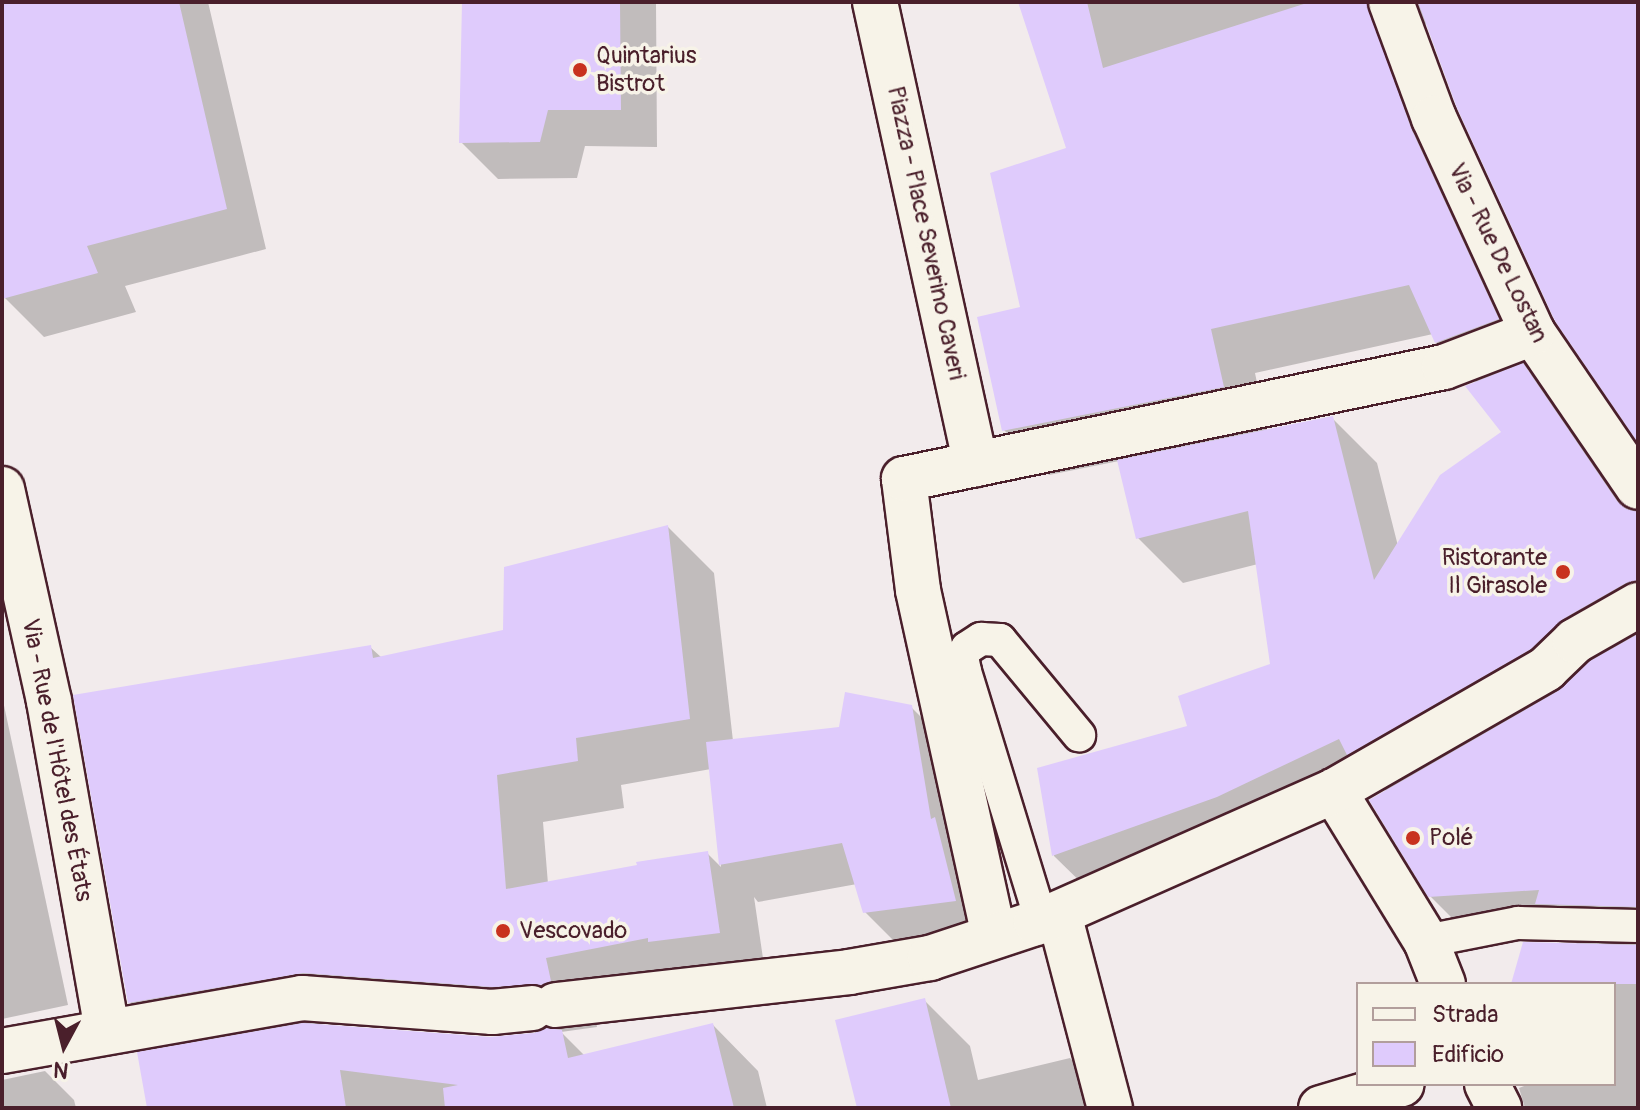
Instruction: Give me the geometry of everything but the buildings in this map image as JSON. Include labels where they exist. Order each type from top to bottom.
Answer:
[{"type":"street","name":"Piazza - Place Severino Caveri","points":[[875,2],[976,464]]},
{"type":"street","name":"Via - Rue De Lostan","points":[[1391,2],[1434,118],[1533,333],[1638,487]]},
{"type":"street","points":[[994,936],[918,590],[904,479],[1444,367],[1533,333]]},
{"type":"street","name":"Via - Rue de l'Hôtel des États","points":[[2,489],[49,701],[107,1031]]},
{"type":"street","points":[[2,1051],[302,998],[492,1012],[849,972],[930,958],[1050,917],[1334,791],[1546,669],[1575,641],[1638,605]]},
{"type":"street","points":[[1334,791],[1426,941],[1442,982]]},
{"type":"street","points":[[1050,917],[1110,1108]]},
{"type":"street","points":[[1321,1108],[1395,1086]]},
{"type":"street","points":[[1488,1086],[1499,1108]]},
{"type":"lane","points":[[1050,917],[965,671],[962,657],[967,648],[981,639],[1000,640],[1079,735]]},
{"type":"lane","points":[[1426,941],[1518,923],[1638,926]]},
{"type":"place","name":"Quintarius Bistrot","points":[[580,70]]},
{"type":"place","name":"Ristorante Il Girasole","points":[[1563,572]]},
{"type":"place","name":"Polé","points":[[1413,838]]},
{"type":"place","name":"Vescovado","points":[[503,931]]}]
